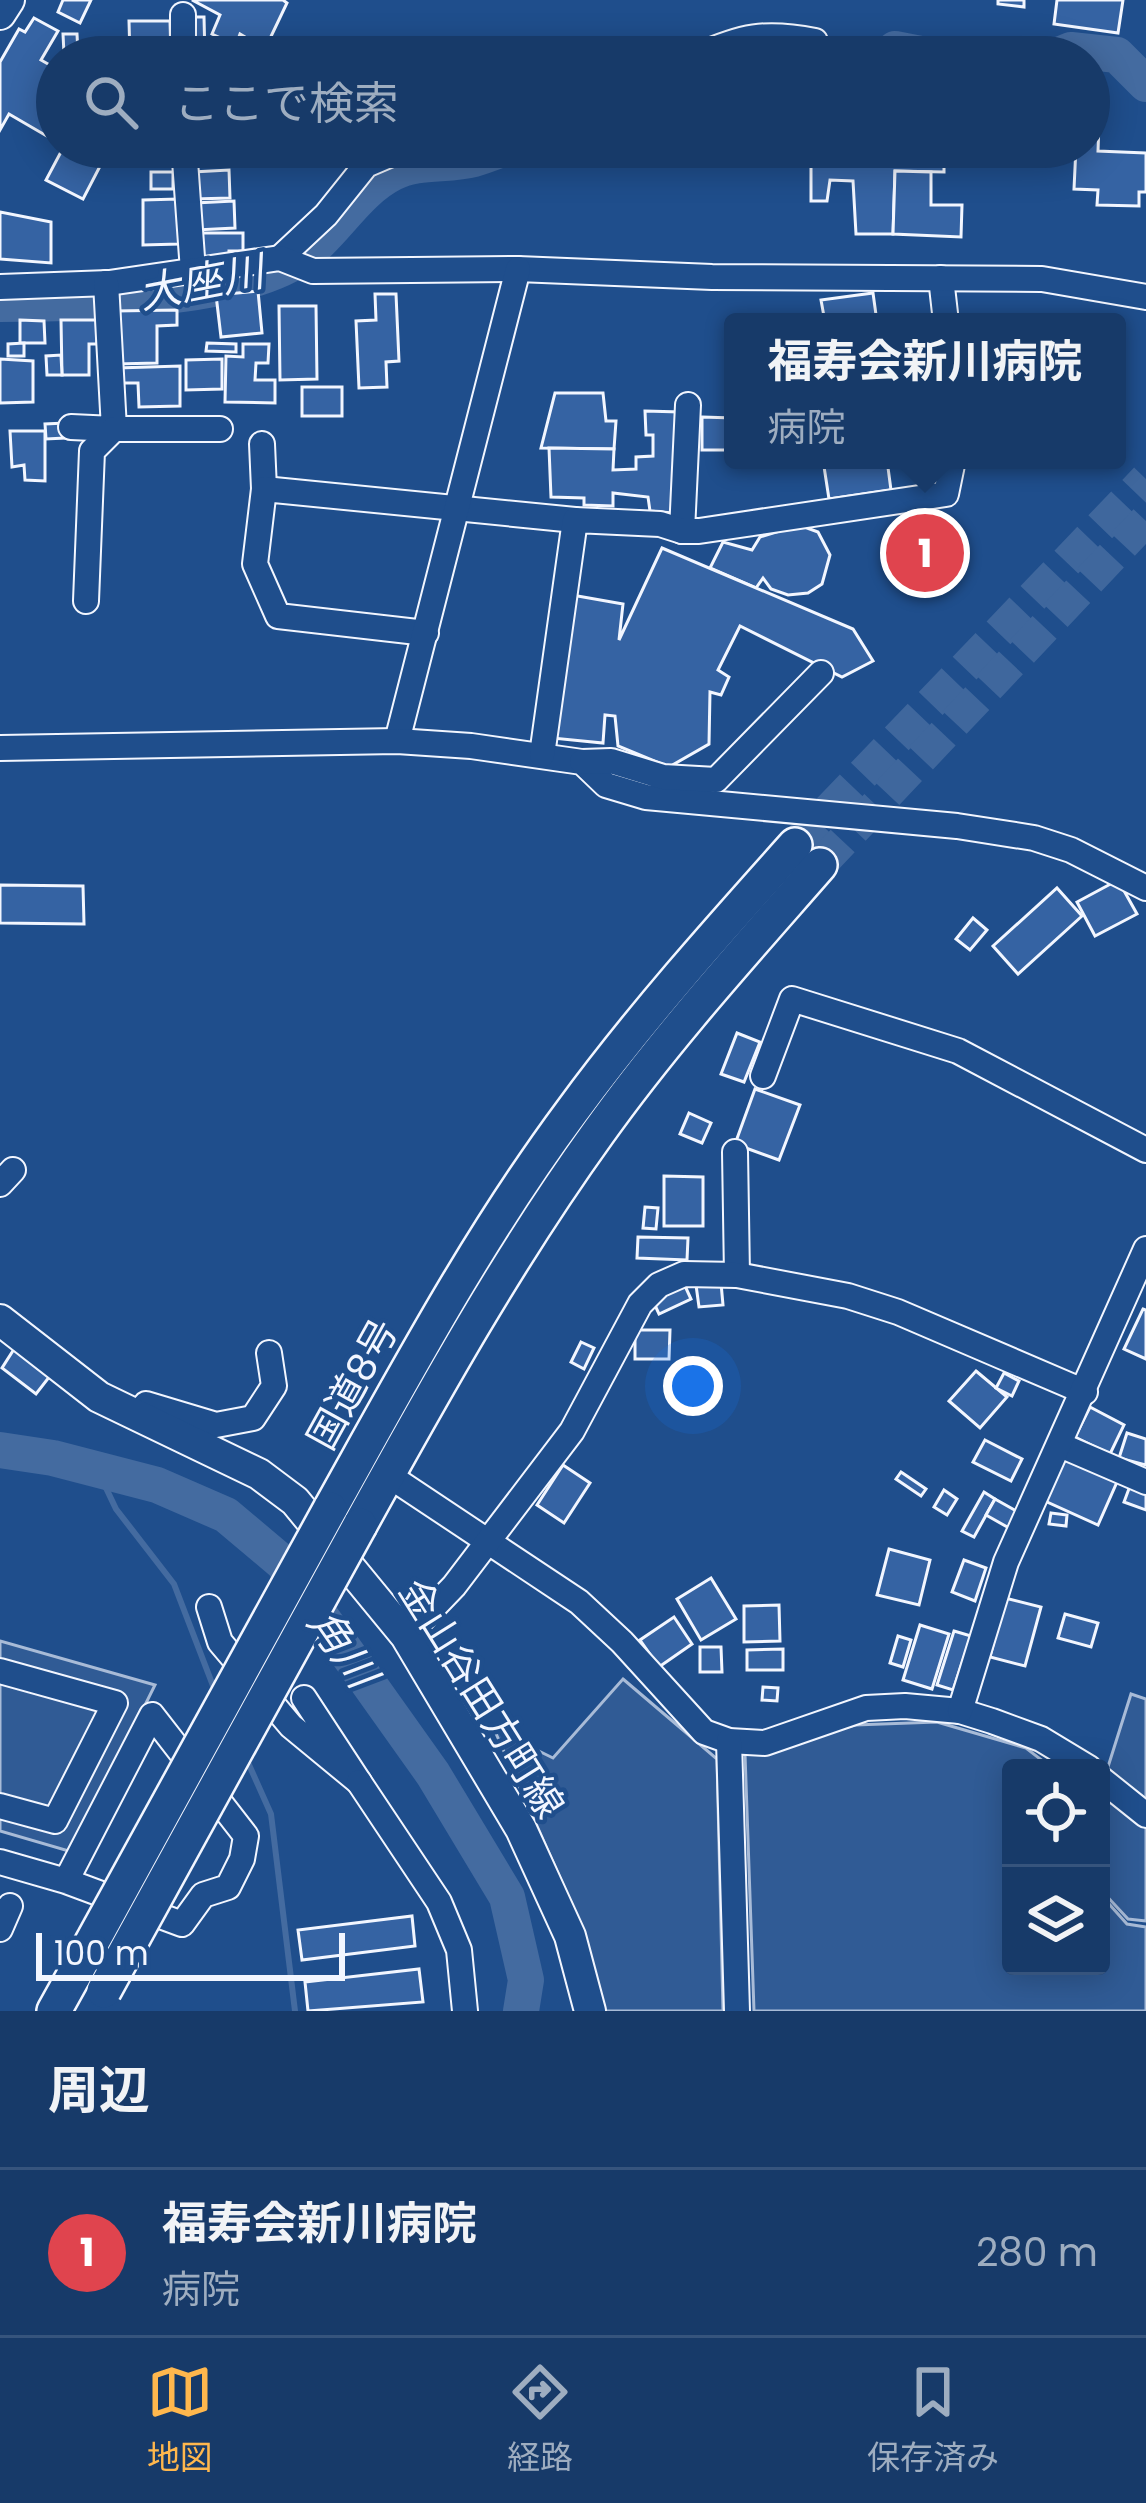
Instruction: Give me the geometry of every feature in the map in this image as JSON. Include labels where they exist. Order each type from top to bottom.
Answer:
[{"type":"highway","name":"国道8号","points":[[54,2011],[90,1992],[345,1517],[442,1306],[572,1111],[689,964],[807,855],[710,990],[600,1130],[472,1324],[388,1475],[345,1517]]},
{"type":"main road","points":[[0,14],[9,0]]},
{"type":"main road","name":"金山谷田方町線","points":[[0,1320],[99,1397],[259,1474],[295,1501],[406,1636],[521,1829],[570,1936],[590,2011]]},
{"type":"street","points":[[183,15],[183,36]]},
{"type":"street","points":[[748,36],[789,36]]},
{"type":"street","points":[[186,168],[193,271]]},
{"type":"street","points":[[280,258],[326,215],[364,168]]},
{"type":"street","points":[[0,286],[106,283],[280,258],[314,271],[518,268],[712,277],[1042,280],[1146,297]]},
{"type":"street","points":[[398,741],[518,268]]},
{"type":"street","points":[[941,278],[945,313]]},
{"type":"street","points":[[86,601],[92,451],[114,429],[106,283]]},
{"type":"street","points":[[682,531],[688,405]]},
{"type":"street","points":[[71,427],[220,429]]},
{"type":"street","points":[[262,444],[264,488],[256,564],[278,616],[426,633]]},
{"type":"street","points":[[264,488],[575,520],[660,524],[682,531],[815,516],[946,494],[950,469]]},
{"type":"street","points":[[542,755],[575,520]]},
{"type":"street","points":[[0,748],[398,741],[582,762],[611,761],[663,778],[716,779],[821,673]]},
{"type":"street","points":[[582,762],[606,785],[646,797],[957,826],[1034,838],[1071,850],[1146,888]]},
{"type":"street","points":[[763,1076],[792,999],[958,1051],[1146,1150]]},
{"type":"street","points":[[735,1152],[737,1275]]},
{"type":"street","points":[[960,1712],[1006,1562],[1138,1291],[1146,1249]]},
{"type":"street","points":[[406,1636],[454,1586],[572,1431],[640,1304],[659,1286],[684,1274],[737,1275],[848,1296],[898,1312],[1085,1392]]},
{"type":"street","points":[[137,1418],[146,1404],[216,1425],[253,1418],[274,1386],[269,1353]]},
{"type":"street","points":[[1060,1445],[1146,1482]]},
{"type":"street","points":[[388,1475],[579,1602],[704,1732],[729,1741],[765,1743],[866,1708],[905,1706],[960,1712],[1041,1739],[1074,1759]]},
{"type":"street","points":[[209,1606],[220,1642],[291,1726],[359,1782]]},
{"type":"street","points":[[0,1671],[115,1703],[56,1821],[0,1806]]},
{"type":"street","points":[[304,1698],[439,1902],[459,1950],[465,2011]]},
{"type":"street","points":[[0,1862],[182,1924],[203,1895],[228,1886],[242,1859],[246,1836],[152,1715],[66,1881]]},
{"type":"street","points":[[729,1741],[737,2011]]},
{"type":"street","points":[[1110,1786],[1146,1815]]},
{"type":"shaded area","points":[[0,1641],[155,1685],[72,1852],[0,1831]]},
{"type":"shaded area","points":[[623,1679],[717,1759],[723,2011],[602,2011],[580,1923],[494,1729],[553,1758]]},
{"type":"shaded area","points":[[1131,1694],[1146,1699],[1146,1921],[1128,1919],[1110,1900],[1110,1760]]},
{"type":"shaded area","points":[[937,1722],[1026,1748],[1040,1759],[1002,1759],[1002,1975],[1110,1975],[1110,1905],[1127,1924],[1146,1927],[1146,2011],[754,2011],[745,1754],[855,1725]]},
{"type":"building","points":[[63,0],[91,0],[80,23],[58,12]]},
{"type":"building","points":[[192,0],[287,3],[271,36],[216,36],[212,34],[220,15]]},
{"type":"building","points":[[998,0],[1024,0],[1024,7],[998,4]]},
{"type":"building","points":[[1057,0],[1123,0],[1118,33],[1054,24]]},
{"type":"building","points":[[189,17],[204,17],[204,36],[189,36]]},
{"type":"building","points":[[34,18],[58,31],[55,36],[36,36],[36,130],[9,114],[0,130],[0,62],[19,29],[25,32]]},
{"type":"building","points":[[129,21],[170,21],[170,36],[129,36]]},
{"type":"building","points":[[1110,152],[1146,153],[1146,192],[1139,192],[1139,206],[1097,205],[1098,190],[1074,189],[1075,168],[1110,168]]},
{"type":"building","points":[[52,168],[99,168],[83,199],[46,180]]},
{"type":"building","points":[[811,168],[944,168],[944,172],[895,171],[893,234],[856,234],[853,181],[830,180],[827,201],[811,201]]},
{"type":"building","points":[[229,170],[230,198],[193,199],[193,172]]},
{"type":"building","points":[[895,171],[931,172],[931,205],[962,205],[961,237],[893,234]]},
{"type":"building","points":[[151,172],[173,172],[173,189],[151,189]]},
{"type":"building","points":[[178,199],[179,244],[143,245],[143,200]]},
{"type":"building","points":[[234,201],[235,228],[196,230],[195,203]]},
{"type":"building","points":[[0,212],[51,222],[51,263],[0,259]]},
{"type":"building","points":[[198,233],[243,233],[243,251],[229,251],[229,260],[198,260]]},
{"type":"building","points":[[258,291],[262,333],[221,337],[216,295]]},
{"type":"building","points":[[873,293],[876,313],[823,313],[821,300]]},
{"type":"building","points":[[375,294],[396,294],[399,361],[386,362],[387,387],[359,388],[356,321],[376,320]]},
{"type":"building","points":[[279,306],[316,306],[317,379],[280,380]]},
{"type":"building","points":[[177,310],[177,325],[157,326],[157,363],[116,364],[115,311]]},
{"type":"building","points":[[20,320],[44,321],[45,343],[20,343]]},
{"type":"building","points":[[61,320],[97,320],[97,344],[89,344],[89,375],[62,375]]},
{"type":"building","points":[[24,343],[24,356],[8,356],[8,344]]},
{"type":"building","points":[[207,343],[236,344],[236,352],[206,351]]},
{"type":"building","points":[[243,344],[269,344],[268,363],[256,363],[255,380],[275,380],[275,403],[225,402],[226,356],[243,357]]},
{"type":"building","points":[[61,355],[62,375],[47,375],[46,356]]},
{"type":"building","points":[[0,359],[33,361],[33,402],[0,403]]},
{"type":"building","points":[[222,359],[222,389],[186,390],[186,360]]},
{"type":"building","points":[[180,366],[180,406],[139,407],[138,383],[117,383],[117,368]]},
{"type":"building","points":[[302,387],[342,387],[342,416],[302,416]]},
{"type":"building","points":[[555,393],[603,393],[606,421],[616,421],[614,449],[541,448]]},
{"type":"building","points":[[645,411],[680,412],[673,513],[650,511],[648,497],[613,493],[613,506],[584,505],[584,498],[551,497],[549,448],[614,449],[613,470],[636,469],[636,457],[653,456],[653,435],[646,435]]},
{"type":"building","points":[[702,417],[724,418],[724,450],[702,450]]},
{"type":"building","points":[[65,423],[65,438],[46,439],[45,424]]},
{"type":"building","points":[[10,431],[45,431],[45,481],[25,480],[24,465],[12,467]]},
{"type":"building","points":[[824,469],[888,469],[891,490],[829,499]]},
{"type":"building","points":[[799,525],[818,532],[830,555],[822,584],[808,593],[788,595],[771,589],[763,578],[756,588],[710,568],[723,542],[752,550],[760,537]]},
{"type":"building","points":[[662,548],[853,629],[873,661],[842,677],[740,626],[718,670],[729,677],[721,695],[710,692],[709,744],[669,767],[618,746],[615,716],[605,715],[603,743],[552,738],[572,595],[623,604],[619,640]]},
{"type":"building","points":[[1118,880],[1137,914],[1095,936],[1077,902]]},
{"type":"building","points":[[0,885],[83,886],[84,924],[0,923]]},
{"type":"building","points":[[1057,888],[1082,916],[1018,974],[993,946]]},
{"type":"building","points":[[973,918],[987,930],[970,950],[956,939]]},
{"type":"building","points":[[737,1033],[760,1042],[744,1082],[721,1074]]},
{"type":"building","points":[[755,1089],[800,1105],[779,1160],[735,1144]]},
{"type":"building","points":[[689,1113],[711,1123],[702,1143],[680,1134]]},
{"type":"building","points":[[664,1176],[703,1177],[703,1226],[664,1226]]},
{"type":"building","points":[[645,1207],[658,1208],[656,1229],[643,1228]]},
{"type":"building","points":[[638,1237],[688,1238],[687,1260],[637,1258]]},
{"type":"building","points":[[721,1283],[723,1305],[699,1307],[696,1285]]},
{"type":"building","points":[[685,1286],[691,1299],[659,1314],[653,1301]]},
{"type":"building","points":[[1146,1310],[1146,1359],[1124,1349]]},
{"type":"building","points":[[635,1330],[670,1330],[669,1359],[635,1359]]},
{"type":"building","points":[[581,1342],[594,1348],[584,1369],[571,1362]]},
{"type":"building","points":[[16,1346],[50,1376],[36,1394],[2,1368]]},
{"type":"building","points":[[976,1371],[1007,1397],[980,1428],[949,1401]]},
{"type":"building","points":[[1004,1373],[1019,1381],[1012,1396],[996,1388]]},
{"type":"building","points":[[1090,1407],[1124,1425],[1110,1454],[1075,1437]]},
{"type":"building","points":[[1127,1433],[1146,1439],[1146,1465],[1119,1458]]},
{"type":"building","points":[[985,1440],[1022,1459],[1011,1481],[973,1462]]},
{"type":"building","points":[[1064,1459],[1117,1482],[1098,1525],[1045,1501]]},
{"type":"building","points":[[563,1465],[590,1483],[564,1523],[537,1505]]},
{"type":"building","points":[[901,1472],[926,1489],[921,1496],[896,1479]]},
{"type":"building","points":[[1130,1486],[1146,1492],[1146,1510],[1124,1502]]},
{"type":"building","points":[[944,1490],[957,1499],[947,1515],[934,1507]]},
{"type":"building","points":[[984,1492],[995,1499],[974,1537],[962,1531]]},
{"type":"building","points":[[995,1499],[1018,1512],[1009,1528],[986,1515]]},
{"type":"building","points":[[1051,1513],[1067,1515],[1066,1526],[1049,1524]]},
{"type":"building","points":[[889,1549],[930,1560],[919,1605],[877,1595]]},
{"type":"building","points":[[964,1560],[986,1568],[975,1601],[952,1592]]},
{"type":"building","points":[[711,1578],[736,1619],[701,1640],[677,1599]]},
{"type":"building","points":[[1005,1598],[1041,1607],[1025,1666],[990,1657]]},
{"type":"building","points":[[779,1605],[780,1641],[744,1642],[744,1606]]},
{"type":"building","points":[[1065,1614],[1098,1623],[1091,1647],[1058,1638]]},
{"type":"building","points":[[674,1617],[692,1644],[659,1667],[640,1640]]},
{"type":"building","points":[[920,1625],[949,1634],[932,1689],[903,1680]]},
{"type":"building","points":[[954,1631],[971,1636],[953,1690],[937,1685]]},
{"type":"building","points":[[898,1636],[911,1640],[903,1667],[890,1663]]},
{"type":"building","points":[[700,1647],[721,1647],[722,1672],[700,1672]]},
{"type":"building","points":[[783,1649],[783,1670],[747,1670],[747,1650]]},
{"type":"building","points":[[763,1687],[778,1688],[777,1701],[762,1700]]},
{"type":"building","points":[[412,1916],[415,1946],[302,1960],[298,1930]]},
{"type":"building","points":[[419,1969],[423,2002],[308,2011],[305,1982]]},
{"type":"waterway","name":"大座川","points":[[1110,54],[1117,55],[1146,84]]},
{"type":"waterway","name":"大座川","points":[[0,304],[158,297],[278,271],[305,255],[368,190],[407,168]]},
{"type":"waterway","name":"角川","points":[[0,1450],[53,1458],[157,1485],[226,1515],[283,1563],[433,1774],[507,1897],[526,1980],[521,2011]]},
{"type":"waterway","points":[[97,1469],[116,1509],[174,1584],[215,1691]]},
{"type":"waterway","points":[[246,1758],[271,1814],[295,2011]]},
{"type":"tunnel","points":[[795,845],[1146,479]]},
{"type":"tunnel","points":[[820,865],[1146,520]]},
{"type":"place","name":"福寿会新川病院","points":[[925,553]]}]
